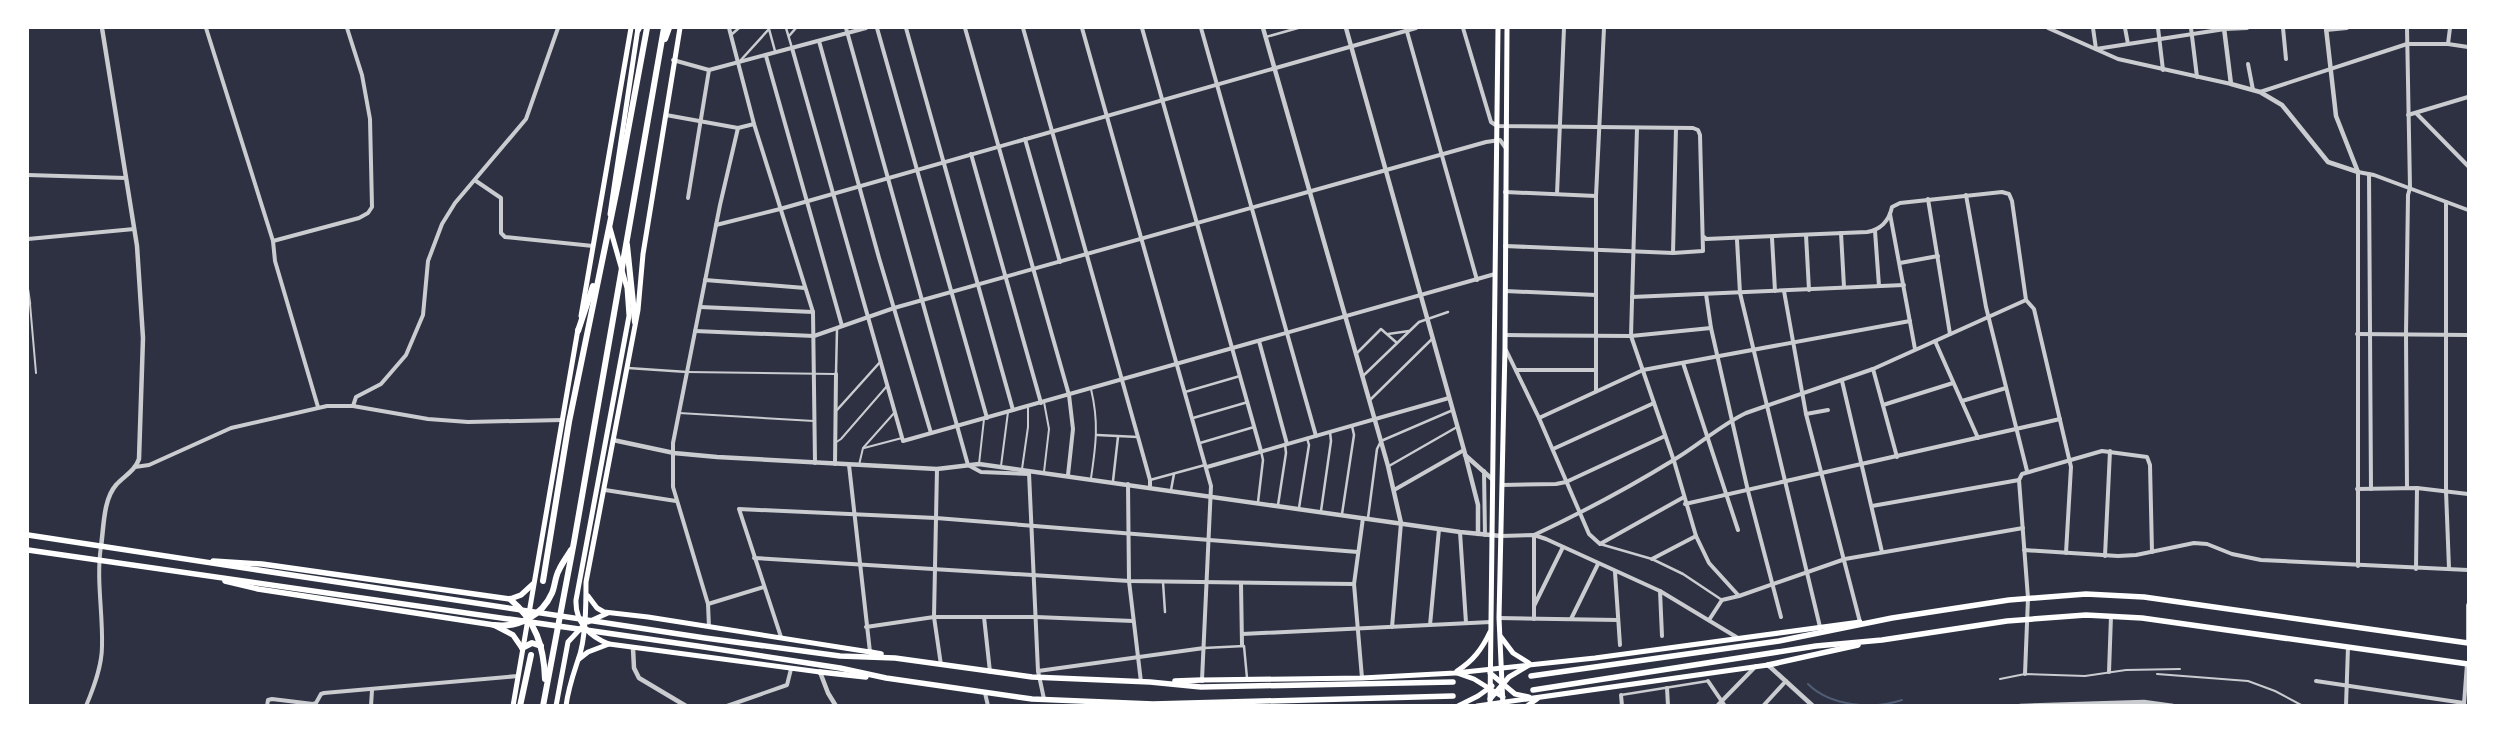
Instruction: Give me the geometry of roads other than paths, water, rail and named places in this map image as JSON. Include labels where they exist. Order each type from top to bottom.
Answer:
[{"type":"highway","points":[[543,581],[569,422],[646,28]]},
{"type":"highway","points":[[543,706],[574,542],[664,28]]},
{"type":"highway","points":[[657,66],[669,28]]},
{"type":"highway","points":[[627,233],[628,266],[634,295],[635,322]]},
{"type":"highway","points":[[578,331],[604,249]]},
{"type":"highway","points":[[28,535],[705,638],[840,656],[895,658]]},
{"type":"highway","points":[[201,575],[258,589],[494,625],[513,625],[528,619],[540,610],[550,597],[558,571],[574,542]]},
{"type":"highway","points":[[28,550],[704,647],[840,668],[886,678]]},
{"type":"highway","points":[[201,561],[262,564],[510,599],[521,595],[533,584]]},
{"type":"highway","points":[[1860,622],[2028,598],[2086,594],[2144,597],[2468,643]]},
{"type":"highway","points":[[510,599],[528,619],[542,647],[546,691]]},
{"type":"highway","points":[[1533,690],[1816,646],[1882,640],[2027,619],[2111,615],[2468,664]]},
{"type":"highway","points":[[1531,676],[1780,641],[1892,618]]},
{"type":"highway","points":[[494,625],[513,635],[522,648],[532,642],[542,647]]},
{"type":"highway","points":[[1768,665],[1882,640]]},
{"type":"highway","points":[[870,652],[895,658],[990,672],[1140,682],[1202,680]]},
{"type":"highway","points":[[520,706],[530,655]]},
{"type":"highway","points":[[820,672],[886,678],[985,693],[1044,699],[1161,706]]},
{"type":"highway","points":[[1150,682],[1201,687],[1453,682]]},
{"type":"highway","points":[[1153,705],[1454,696]]},
{"type":"main road","points":[[513,706],[593,246],[636,28]]},
{"type":"main road","points":[[636,28],[610,204],[611,233],[627,288],[629,316],[576,600],[578,613],[583,626],[593,636],[609,644],[820,672]]},
{"type":"main road","points":[[566,706],[572,672],[579,659],[588,595],[586,582],[641,291],[643,254],[673,60],[680,28]]},
{"type":"main road","points":[[1490,703],[1498,28]]},
{"type":"main road","points":[[1503,704],[1499,618],[1505,348],[1507,28]]},
{"type":"main road","points":[[588,595],[598,610],[608,613],[781,637],[870,652]]},
{"type":"main road","points":[[556,706],[568,642],[583,626],[594,618],[608,613]]},
{"type":"main road","points":[[1202,680],[1362,678],[1502,670],[1532,664],[1860,622]]},
{"type":"main road","points":[[1455,673],[1476,656],[1491,630]]},
{"type":"main road","points":[[1500,635],[1516,656],[1532,664]]},
{"type":"main road","points":[[579,659],[588,652],[609,644]]},
{"type":"main road","points":[[1490,703],[1502,683],[1532,664]]},
{"type":"main road","points":[[1477,706],[1490,703],[1503,704],[1768,665]]},
{"type":"main road","points":[[1458,706],[1490,688],[1502,670]]},
{"type":"main road","points":[[1490,671],[1496,679],[1518,696],[1540,698]]},
{"type":"main road","points":[[1455,673],[1474,679],[1502,697]]},
{"type":"main road","points":[[1527,706],[1540,698]]},
{"type":"street","points":[[86,706],[95,682],[103,647],[99,560],[110,495],[116,485],[135,468],[140,456],[143,338],[134,229],[102,28]]},
{"type":"street","points":[[206,28],[273,241],[275,261],[318,407]]},
{"type":"street","points":[[273,241],[359,218],[368,213],[372,207],[370,119],[362,75],[347,28]]},
{"type":"street","points":[[353,406],[356,397],[381,384],[394,372],[406,355],[423,314],[428,261],[442,224],[455,203],[476,181],[526,119],[558,28]]},
{"type":"street","points":[[729,28],[754,124],[813,312],[815,463]]},
{"type":"street","points":[[731,35],[739,28]]},
{"type":"street","points":[[739,63],[768,28],[776,53]]},
{"type":"street","points":[[786,28],[903,439],[986,419],[1495,274]]},
{"type":"street","points":[[789,36],[796,28]]},
{"type":"street","points":[[846,28],[968,465],[981,472],[1044,472],[1460,532],[1501,536],[1534,535],[1581,513],[1674,461],[1707,436],[1733,420],[1766,406],[1803,395],[1873,369],[2026,300]]},
{"type":"street","points":[[673,60],[709,70],[866,28]]},
{"type":"street","points":[[877,28],[986,419]]},
{"type":"street","points":[[906,28],[1013,410]]},
{"type":"street","points":[[965,28],[1069,395],[1074,429],[1068,475]]},
{"type":"street","points":[[1023,28],[1150,480],[1150,487]]},
{"type":"street","points":[[1082,28],[1206,466],[1211,495],[1202,680]]},
{"type":"street","points":[[1142,28],[1261,451],[1263,460],[1258,502]]},
{"type":"street","points":[[1201,28],[1316,436]]},
{"type":"street","points":[[1263,28],[1394,490],[1401,523],[1392,627]]},
{"type":"street","points":[[1266,37],[1298,28]]},
{"type":"street","points":[[1346,28],[1422,296],[1478,505],[1478,534]]},
{"type":"street","points":[[716,225],[780,209],[1406,29],[1416,28]]},
{"type":"street","points":[[1463,28],[1491,122],[1497,126],[1693,128],[1698,130],[1704,250],[1673,253],[1505,246]]},
{"type":"street","points":[[1557,194],[1564,28]]},
{"type":"street","points":[[1596,391],[1596,196],[1604,28]]},
{"type":"street","points":[[2048,28],[2118,59],[2260,92],[2287,109],[2328,162],[2410,188],[2468,210]]},
{"type":"street","points":[[2093,28],[2096,49]]},
{"type":"street","points":[[2125,28],[2128,44]]},
{"type":"street","points":[[2158,28],[2163,70]]},
{"type":"street","points":[[2191,28],[2197,77]]},
{"type":"street","points":[[2096,49],[2225,28],[2245,28]]},
{"type":"street","points":[[2225,28],[2231,84]]},
{"type":"street","points":[[2283,28],[2286,59]]},
{"type":"street","points":[[2347,28],[2326,29],[2336,116],[2358,172],[2358,566]]},
{"type":"street","points":[[2407,28],[2410,188],[2406,334],[2408,488]]},
{"type":"street","points":[[2448,44],[2450,28]]},
{"type":"street","points":[[1406,29],[1443,154],[1477,280]]},
{"type":"street","points":[[820,40],[859,186],[931,433]]},
{"type":"street","points":[[2260,92],[2408,44],[2448,44],[2468,47]]},
{"type":"street","points":[[766,56],[842,326]]},
{"type":"street","points":[[2248,64],[2253,90]]},
{"type":"street","points":[[688,198],[702,122],[709,70]]},
{"type":"street","points":[[2408,115],[2468,97]]},
{"type":"street","points":[[2416,113],[2468,166]]},
{"type":"street","points":[[666,115],[738,128],[754,124]]},
{"type":"street","points":[[709,627],[708,604],[673,487],[673,443],[694,331],[738,128]]},
{"type":"street","points":[[1637,128],[1631,336],[1674,461],[1685,504],[1696,536],[1709,562],[1740,596]]},
{"type":"street","points":[[1673,253],[1676,128]]},
{"type":"street","points":[[1024,139],[1060,262]]},
{"type":"street","points":[[694,331],[814,336],[894,308],[1310,193],[1443,154],[1497,140],[1506,147]]},
{"type":"street","points":[[971,154],[1005,277],[1043,402]]},
{"type":"street","points":[[2369,174],[2370,489]]},
{"type":"street","points":[[28,175],[126,178]]},
{"type":"street","points":[[476,181],[501,198],[501,234],[505,237],[593,246]]},
{"type":"street","points":[[1505,192],[1596,196]]},
{"type":"street","points":[[1704,237],[1706,239],[1737,240],[1875,230],[1890,214],[1892,207],[1900,203],[2002,192],[2009,194],[2012,201],[2026,300],[2034,309],[2070,460],[2066,553]]},
{"type":"street","points":[[1966,196],[1988,317],[2027,471]]},
{"type":"street","points":[[1928,199],[1950,334]]},
{"type":"street","points":[[2446,202],[2446,491],[2449,568]]},
{"type":"street","points":[[1890,214],[1915,349]]},
{"type":"street","points":[[28,239],[134,229]]},
{"type":"street","points":[[1875,230],[1879,286]]},
{"type":"street","points":[[1841,233],[1844,288]]},
{"type":"street","points":[[1806,235],[1810,290]]},
{"type":"street","points":[[1772,238],[1775,291]]},
{"type":"street","points":[[1737,240],[1740,294],[1784,484],[1820,627]]},
{"type":"street","points":[[1900,263],[1938,256]]},
{"type":"street","points":[[705,280],[805,288]]},
{"type":"street","points":[[1632,297],[1740,294],[1904,285]]},
{"type":"street","points":[[28,290],[30,304]]},
{"type":"street","points":[[1505,291],[1596,296]]},
{"type":"street","points":[[1784,291],[1792,344],[1820,475],[1845,559],[1860,622]]},
{"type":"street","points":[[1706,294],[1711,328],[1748,491],[1781,616]]},
{"type":"street","points":[[700,307],[813,312]]},
{"type":"street","points":[[1362,377],[1409,331],[1428,318],[1448,312]]},
{"type":"street","points":[[1539,418],[1643,370],[1910,321]]},
{"type":"street","points":[[835,464],[838,334],[836,328]]},
{"type":"street","points":[[1504,335],[1631,336],[1711,328]]},
{"type":"street","points":[[1356,354],[1381,329],[1397,343]]},
{"type":"street","points":[[1388,334],[1409,331]]},
{"type":"street","points":[[2357,334],[2468,334]]},
{"type":"street","points":[[1369,402],[1433,338]]},
{"type":"street","points":[[1259,341],[1286,444],[1278,505]]},
{"type":"street","points":[[1935,341],[1978,438]]},
{"type":"street","points":[[1505,348],[1539,418],[1589,534],[1600,544],[1652,559],[1684,574],[1722,600]]},
{"type":"street","points":[[835,411],[881,361]]},
{"type":"street","points":[[1683,363],[1738,530]]},
{"type":"street","points":[[626,368],[687,372]]},
{"type":"street","points":[[1873,369],[1897,457]]},
{"type":"street","points":[[1516,370],[1595,370]]},
{"type":"street","points":[[1185,392],[1240,376]]},
{"type":"street","points":[[1842,381],[1882,552]]},
{"type":"street","points":[[1883,404],[1953,382]]},
{"type":"street","points":[[1962,401],[2006,388]]},
{"type":"street","points":[[1150,480],[1450,398]]},
{"type":"street","points":[[1193,418],[1248,402]]},
{"type":"street","points":[[1553,449],[1654,403]]},
{"type":"street","points":[[135,468],[154,463],[231,428],[318,407],[353,406],[428,419],[468,422],[562,420]]},
{"type":"street","points":[[1362,678],[1354,584],[1358,552],[1380,441],[1452,410]]},
{"type":"street","points":[[1806,414],[1828,410]]},
{"type":"street","points":[[1685,504],[1784,484],[2060,419]]},
{"type":"street","points":[[1342,514],[1354,435],[1352,426]]},
{"type":"street","points":[[1200,443],[1254,427]]},
{"type":"street","points":[[1388,466],[1457,427]]},
{"type":"street","points":[[1321,511],[1331,441],[1330,432]]},
{"type":"street","points":[[1097,435],[1138,437]]},
{"type":"street","points":[[1502,485],[1556,484],[1566,482],[1665,436]]},
{"type":"street","points":[[1113,481],[1118,437]]},
{"type":"street","points":[[1299,508],[1309,445],[1307,438]]},
{"type":"street","points":[[613,440],[674,453],[937,469],[979,464],[1022,469],[1029,472]]},
{"type":"street","points":[[1872,506],[2019,480],[2027,471],[2102,451],[2144,456],[2148,459],[2150,465],[2152,552]]},
{"type":"street","points":[[1464,452],[1492,479]]},
{"type":"street","points":[[1394,490],[1464,452]]},
{"type":"street","points":[[2105,556],[2110,452]]},
{"type":"street","points":[[849,465],[870,652]]},
{"type":"street","points":[[937,469],[934,617],[941,665]]},
{"type":"street","points":[[1484,471],[1484,535]]},
{"type":"street","points":[[1029,472],[1039,674],[1044,699]]},
{"type":"street","points":[[1171,490],[1174,474]]},
{"type":"street","points":[[2019,480],[2028,598],[2025,674]]},
{"type":"street","points":[[1128,484],[1129,581],[1140,682]]},
{"type":"street","points":[[2357,489],[2417,488],[2468,494]]},
{"type":"street","points":[[2416,569],[2417,488]]},
{"type":"street","points":[[604,490],[676,500]]},
{"type":"street","points":[[1600,544],[1684,497]]},
{"type":"street","points":[[781,637],[739,509],[936,518],[1358,552]]},
{"type":"street","points":[[1708,620],[1722,600],[1740,596],[1845,559],[2023,528]]},
{"type":"street","points":[[1430,625],[1439,529]]},
{"type":"street","points":[[1460,532],[1466,623]]},
{"type":"street","points":[[1534,535],[1660,591],[1738,638]]},
{"type":"street","points":[[1534,535],[1534,619]]},
{"type":"street","points":[[1652,559],[1696,536]]},
{"type":"street","points":[[2024,550],[2105,556],[2136,555],[2194,542],[2207,544],[2232,554],[2261,560],[2416,569],[2449,568],[2468,570]]},
{"type":"street","points":[[1533,608],[1563,547]]},
{"type":"street","points":[[754,558],[1129,581],[1206,584],[1354,584]]},
{"type":"street","points":[[1571,619],[1598,564]]},
{"type":"street","points":[[1615,572],[1620,646]]},
{"type":"street","points":[[1163,582],[1166,612]]},
{"type":"street","points":[[1240,584],[1242,645],[1244,646],[1247,680]]},
{"type":"street","points":[[708,604],[764,587]]},
{"type":"street","points":[[1660,591],[1662,636]]},
{"type":"street","points":[[2468,605],[2468,643]]},
{"type":"street","points":[[2109,672],[2111,615]]},
{"type":"street","points":[[866,626],[934,617],[1036,618],[1133,622]]},
{"type":"street","points":[[984,617],[990,672]]},
{"type":"street","points":[[1499,618],[1618,620]]},
{"type":"street","points":[[1242,634],[1491,622]]},
{"type":"street","points":[[1039,674],[1204,648],[1242,645]]},
{"type":"street","points":[[2346,706],[2348,647]]},
{"type":"street","points":[[633,648],[634,668],[639,678],[686,706]]},
{"type":"street","points":[[2316,681],[2464,704],[2468,664]]},
{"type":"street","points":[[1768,665],[1812,706]]},
{"type":"street","points":[[1717,706],[1756,666]]},
{"type":"street","points":[[727,706],[787,685],[791,669]]},
{"type":"street","points":[[820,672],[828,693],[836,706]]},
{"type":"street","points":[[267,706],[268,700],[272,699],[316,704],[321,694],[324,693],[518,676]]},
{"type":"street","points":[[1622,706],[1622,695],[1708,681],[1725,706]]},
{"type":"street","points":[[1763,706],[1786,681]]},
{"type":"street","points":[[1666,688],[1668,706]]},
{"type":"street","points":[[371,706],[372,690]]},
{"type":"street","points":[[985,693],[988,706]]},
{"type":"street","points":[[2020,706],[2087,704],[2171,705]]},
{"type":"lane","points":[[30,304],[36,373]]},
{"type":"lane","points":[[687,372],[836,374]]},
{"type":"lane","points":[[835,443],[841,439],[888,385]]},
{"type":"lane","points":[[1091,389],[1096,413],[1097,435],[1091,478]]},
{"type":"lane","points":[[1043,402],[1049,429],[1044,472]]},
{"type":"lane","points":[[1022,469],[1028,427],[1028,407]]},
{"type":"lane","points":[[859,465],[863,448],[895,412]]},
{"type":"lane","points":[[1001,466],[1008,412]]},
{"type":"lane","points":[[679,413],[814,421]]},
{"type":"lane","points":[[979,464],[986,419]]},
{"type":"lane","points":[[863,448],[903,439]]},
{"type":"lane","points":[[2000,679],[2025,674],[2085,676],[2157,668],[2180,669]]},
{"type":"lane","points":[[2157,674],[2248,681],[2275,691],[2303,706]]},
{"type":"waterway","points":[[1808,684],[1828,697],[1852,704],[1878,705],[1902,700]]}]
